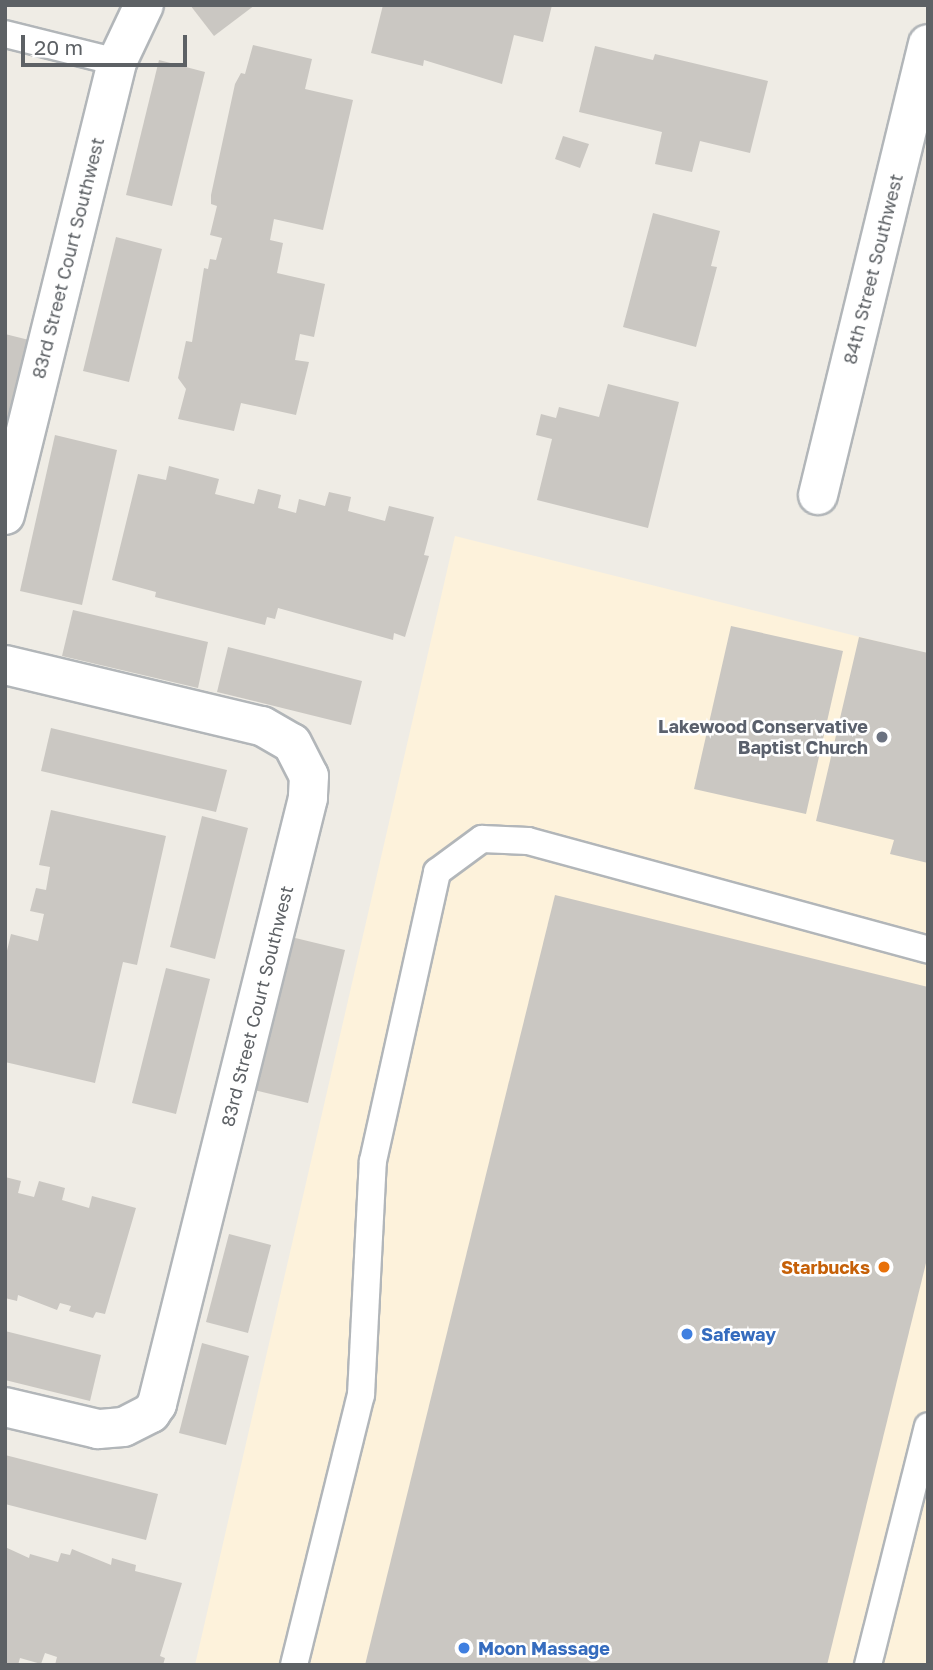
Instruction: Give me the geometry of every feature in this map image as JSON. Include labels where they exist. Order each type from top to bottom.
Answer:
[{"type":"street","name":"83rd Street Court Southwest","points":[[5,515],[117,62],[144,5]]},
{"type":"street","name":"84th Street Southwest","points":[[818,495],[928,44]]},
{"type":"street","name":"83rd Street Court Southwest","points":[[5,665],[262,726],[292,743],[309,776],[308,798],[157,1404],[151,1413],[123,1427],[98,1429],[5,1407]]},
{"type":"lane","points":[[5,34],[117,62]]},
{"type":"lane","points":[[294,1665],[361,1395],[373,1161],[437,873],[482,839],[528,841],[928,950]]},
{"type":"lane","points":[[868,1665],[928,1426]]},
{"type":"shaded area","points":[[455,536],[928,654],[928,1665],[195,1665]]},
{"type":"building","points":[[190,5],[255,5],[214,36]]},
{"type":"building","points":[[383,5],[552,5],[543,42],[514,35],[502,84],[424,60],[423,66],[371,53]]},
{"type":"building","points":[[253,45],[312,59],[305,89],[353,100],[323,230],[274,219],[270,240],[283,243],[277,273],[325,284],[314,337],[300,334],[295,360],[309,362],[296,415],[241,403],[234,431],[178,419],[186,389],[178,378],[186,341],[192,342],[204,268],[208,269],[210,259],[216,260],[222,238],[210,235],[217,206],[211,204],[211,195],[235,84],[241,73],[245,74]]},
{"type":"building","points":[[595,46],[653,60],[655,54],[768,81],[750,153],[700,141],[692,172],[655,164],[662,132],[579,112]]},
{"type":"building","points":[[159,60],[205,72],[172,206],[126,195]]},
{"type":"building","points":[[563,136],[589,144],[580,168],[555,159]]},
{"type":"building","points":[[653,213],[720,231],[711,266],[717,267],[696,347],[623,327]]},
{"type":"building","points":[[116,237],[162,249],[129,382],[83,371]]},
{"type":"building","points":[[5,334],[29,340],[5,435]]},
{"type":"building","points":[[608,384],[679,402],[648,528],[537,500],[552,439],[536,435],[541,414],[556,418],[559,407],[599,417]]},
{"type":"building","points":[[55,435],[117,450],[82,605],[20,591]]},
{"type":"building","points":[[169,466],[219,479],[215,494],[254,504],[258,489],[281,495],[278,508],[296,513],[299,499],[325,506],[329,492],[351,497],[348,511],[385,521],[389,506],[434,517],[424,555],[429,556],[405,637],[394,633],[393,640],[278,608],[275,619],[267,617],[265,625],[155,597],[156,592],[112,580],[138,474],[166,480]]},
{"type":"building","points":[[73,610],[208,642],[198,688],[62,656]]},
{"type":"building","points":[[731,626],[843,651],[806,814],[694,789]]},
{"type":"building","name":"Lakewood Conservative Baptist Church","points":[[859,637],[928,653],[928,863],[890,854],[894,840],[816,821]]},
{"type":"building","points":[[228,647],[362,681],[351,725],[217,692]]},
{"type":"building","points":[[51,728],[227,770],[216,812],[41,771]]},
{"type":"building","points":[[51,810],[166,836],[137,965],[123,962],[95,1083],[5,1062],[5,959],[11,934],[38,941],[44,914],[30,911],[36,888],[46,890],[50,867],[39,865]]},
{"type":"building","points":[[202,816],[248,828],[215,959],[170,947]]},
{"type":"building","points":[[555,895],[928,987],[928,1255],[827,1665],[365,1665]]},
{"type":"building","points":[[287,936],[345,950],[308,1103],[250,1089]]},
{"type":"building","points":[[166,968],[210,979],[176,1114],[132,1103]]},
{"type":"building","points":[[5,1177],[21,1181],[18,1193],[34,1197],[39,1181],[65,1188],[62,1200],[89,1208],[92,1196],[136,1208],[105,1314],[96,1312],[93,1318],[69,1311],[71,1306],[60,1303],[57,1310],[18,1295],[17,1301],[5,1298]]},
{"type":"building","points":[[229,1234],[271,1245],[248,1333],[206,1322]]},
{"type":"building","points":[[5,1331],[101,1355],[90,1401],[5,1380]]},
{"type":"building","points":[[202,1343],[249,1356],[226,1445],[179,1433]]},
{"type":"building","points":[[5,1455],[158,1494],[146,1540],[5,1504]]},
{"type":"building","points":[[5,1547],[29,1558],[30,1554],[58,1562],[61,1553],[70,1555],[72,1549],[111,1565],[112,1558],[136,1565],[135,1571],[182,1583],[160,1656],[165,1658],[163,1665],[55,1665],[57,1657],[45,1653],[41,1664],[20,1658],[18,1665],[5,1665]]},
{"type":"place","name":"Lakewood Conservative Baptist Church","points":[[882,737]]},
{"type":"place","name":"Starbucks","points":[[884,1267]]},
{"type":"place","name":"Safeway","points":[[687,1334]]},
{"type":"place","name":"Moon Massage","points":[[464,1648]]}]
